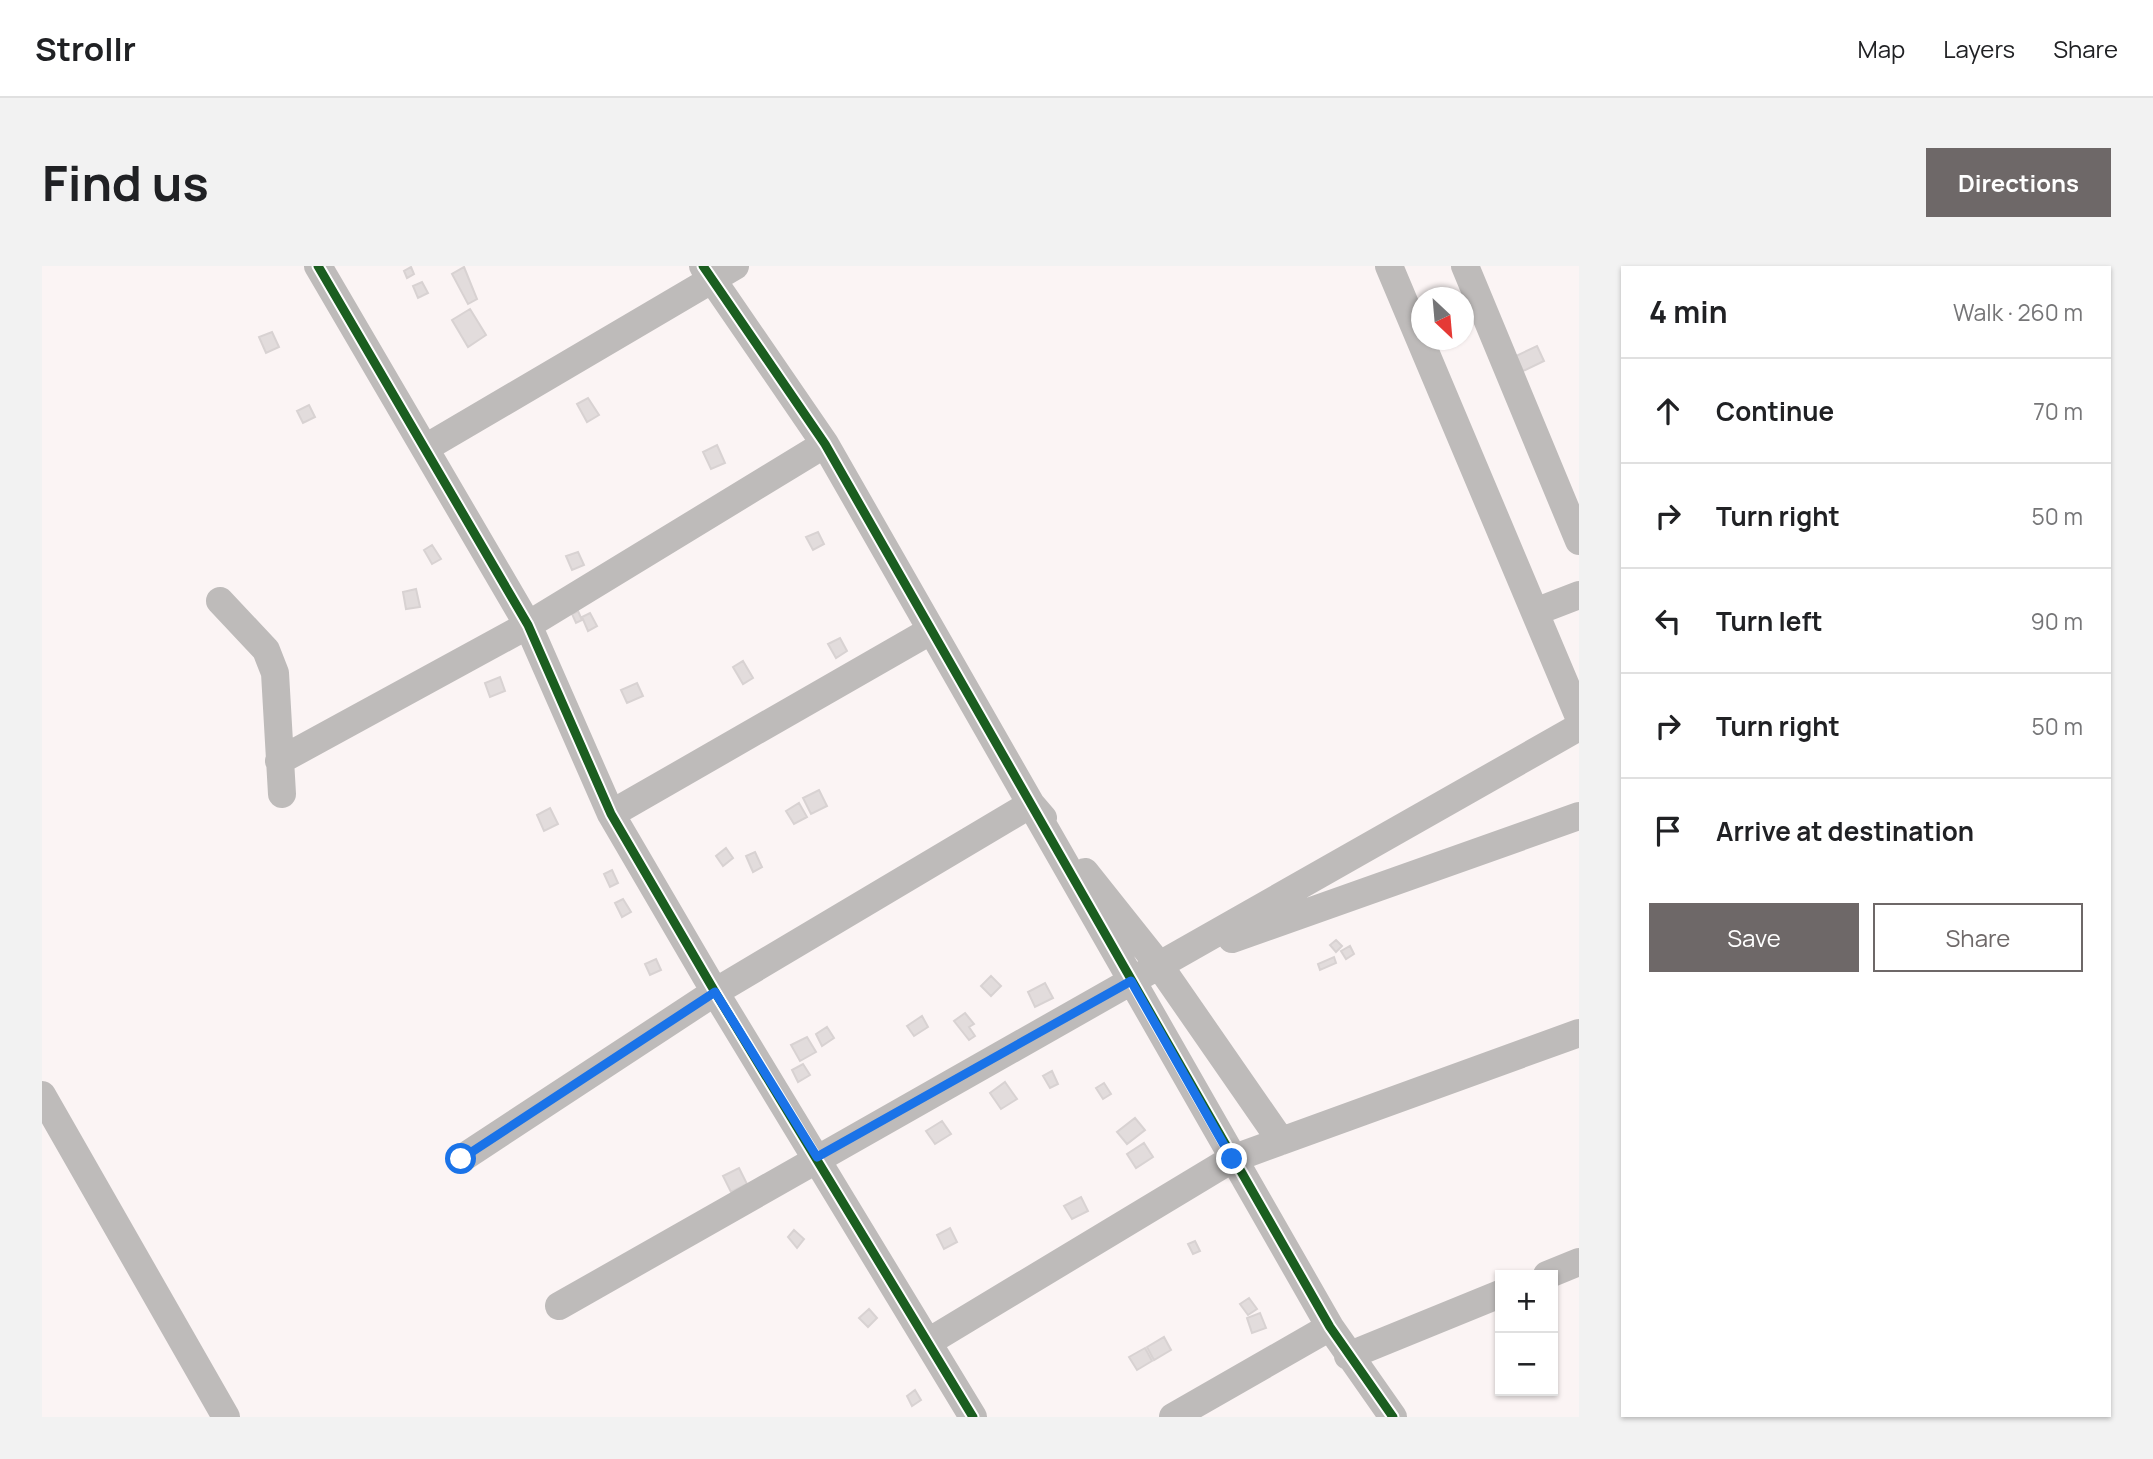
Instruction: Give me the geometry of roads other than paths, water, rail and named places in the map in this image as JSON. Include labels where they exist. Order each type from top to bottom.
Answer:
[{"type":"street","points":[[1389,266],[1579,717]]},
{"type":"street","points":[[1465,266],[1579,541]]},
{"type":"street","points":[[323,268],[528,625],[611,814],[715,992],[930,1341],[973,1417]]},
{"type":"street","points":[[427,447],[716,270],[825,444],[1330,1327],[1393,1417]]},
{"type":"street","points":[[279,761],[528,625],[825,444]]},
{"type":"street","points":[[1535,612],[1579,595]]},
{"type":"street","points":[[220,601],[266,650],[275,673],[282,794]]},
{"type":"street","points":[[611,814],[930,631]]},
{"type":"street","points":[[559,1306],[817,1157],[1579,727]]},
{"type":"street","points":[[1031,804],[1159,965],[1281,1141]]},
{"type":"street","points":[[461,1159],[715,992],[1031,804]]},
{"type":"street","points":[[1159,965],[1579,816]]},
{"type":"street","points":[[930,1341],[1232,1159],[1579,1033]]},
{"type":"street","points":[[42,1095],[226,1417]]},
{"type":"street","points":[[1558,1271],[1579,1262]]},
{"type":"street","points":[[1348,1356],[1495,1296]]},
{"type":"street","points":[[1173,1417],[1330,1327]]}]
